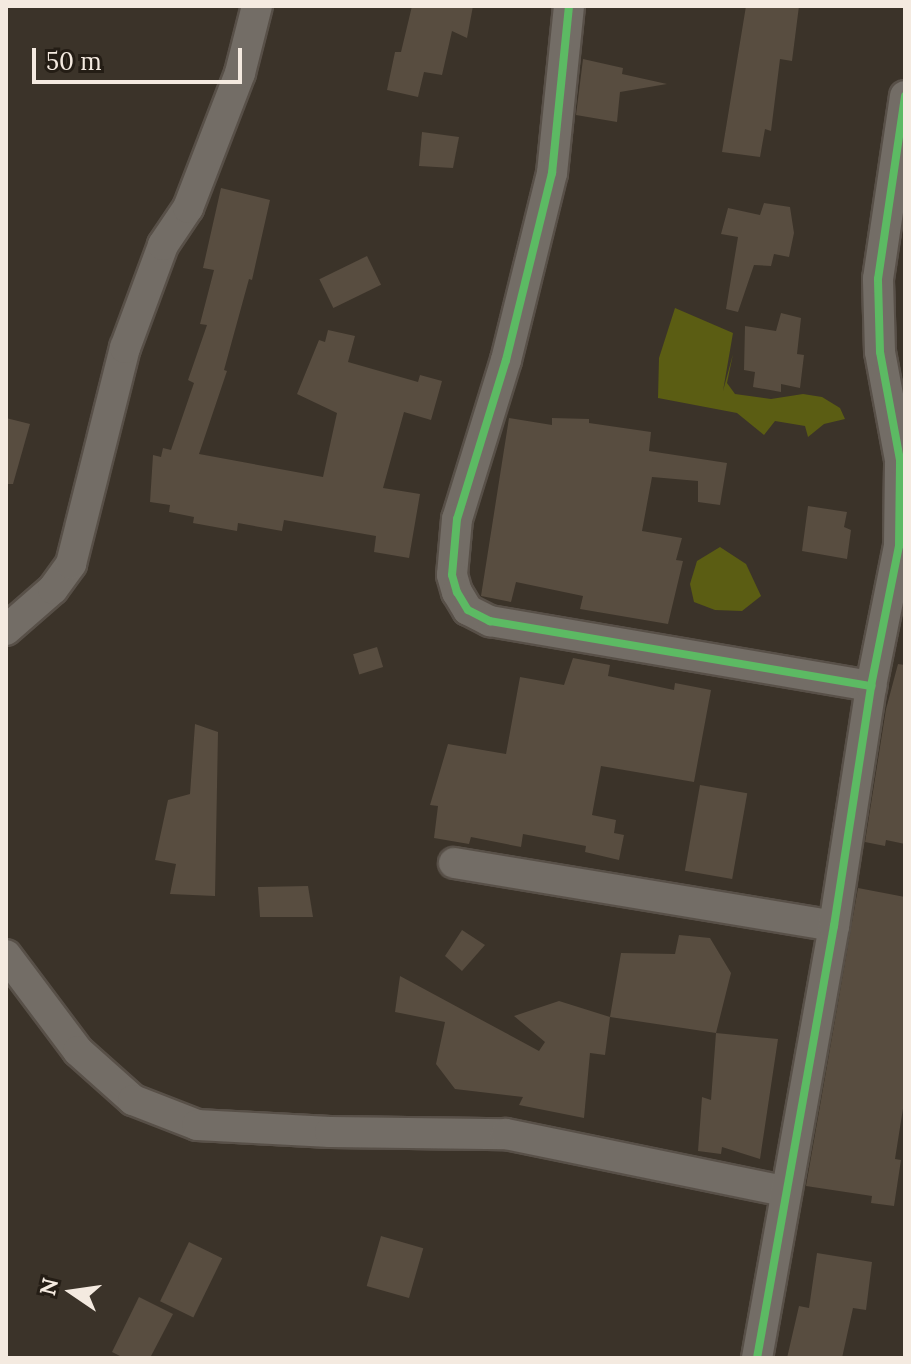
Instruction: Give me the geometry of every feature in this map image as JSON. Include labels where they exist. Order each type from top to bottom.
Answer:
[{"type":"street","points":[[6,630],[53,589],[71,564],[125,348],[163,245],[188,208],[240,73],[257,6]]},
{"type":"street","points":[[569,6],[552,173],[506,360],[457,519],[452,575],[457,592],[468,610],[490,621],[871,686]]},
{"type":"street","points":[[757,1358],[784,1191],[834,926],[871,686],[899,546],[900,460],[880,352],[878,279],[905,96]]},
{"type":"street","points":[[454,863],[834,926]]},
{"type":"street","points":[[7,966],[89,1061],[133,1100],[197,1125],[330,1132],[506,1134],[784,1191]]},
{"type":"shaded area","points":[[675,308],[733,333],[723,391],[733,354],[727,383],[735,394],[771,399],[803,394],[822,397],[840,408],[845,419],[824,424],[808,437],[805,426],[775,421],[764,435],[737,413],[658,398],[659,358]]},
{"type":"shaded area","points":[[720,547],[746,564],[761,596],[742,611],[715,610],[694,602],[690,584],[697,561]]},
{"type":"building","points":[[412,6],[473,6],[467,38],[452,31],[442,75],[424,72],[418,97],[387,90],[395,52],[401,52]]},
{"type":"building","points":[[746,6],[799,6],[792,61],[780,59],[771,131],[765,129],[760,157],[722,152]]},
{"type":"building","points":[[583,59],[623,68],[622,74],[667,84],[620,92],[617,122],[576,115]]},
{"type":"building","points":[[422,132],[459,137],[453,168],[419,166]]},
{"type":"building","points":[[221,188],[270,200],[252,280],[249,279],[224,370],[227,371],[199,454],[323,477],[337,413],[297,394],[319,340],[325,342],[328,330],[355,336],[348,362],[418,382],[420,375],[442,381],[431,420],[404,412],[383,488],[420,494],[409,558],[374,552],[376,536],[284,520],[282,531],[238,523],[237,531],[193,523],[194,517],[169,512],[170,505],[150,502],[153,455],[161,457],[163,448],[171,450],[194,383],[188,380],[207,325],[200,324],[214,270],[203,268]]},
{"type":"building","points":[[764,203],[790,207],[794,233],[789,257],[774,254],[771,266],[754,265],[738,312],[726,309],[738,237],[721,234],[728,208],[760,215]]},
{"type":"building","points":[[367,256],[381,285],[333,308],[319,279]]},
{"type":"building","points":[[781,313],[801,318],[797,354],[804,355],[800,388],[781,384],[781,392],[753,387],[755,372],[744,370],[745,326],[776,331]]},
{"type":"building","points":[[6,418],[30,424],[13,484],[6,484]]},
{"type":"building","points":[[509,418],[552,425],[552,418],[589,419],[589,423],[651,432],[649,451],[727,463],[720,505],[698,502],[698,481],[652,477],[642,531],[682,538],[676,560],[683,561],[668,624],[580,609],[583,596],[516,582],[511,602],[481,596]]},
{"type":"building","points":[[808,506],[847,512],[844,527],[851,530],[847,559],[802,551]]},
{"type":"building","points":[[377,647],[383,667],[359,674],[353,654]]},
{"type":"building","points":[[573,658],[610,665],[608,676],[674,690],[675,683],[711,690],[694,782],[601,766],[592,815],[616,820],[614,833],[624,835],[619,860],[585,852],[586,846],[523,834],[521,847],[471,837],[469,844],[434,838],[438,806],[430,805],[448,744],[506,754],[520,677],[564,685]]},
{"type":"building","points":[[898,664],[905,665],[905,844],[886,840],[885,846],[865,842],[886,709]]},
{"type":"building","points":[[195,724],[218,732],[215,896],[170,894],[176,864],[155,860],[168,800],[190,794]]},
{"type":"building","points":[[700,785],[747,793],[732,879],[685,871]]},
{"type":"building","points":[[308,886],[313,917],[260,917],[258,887]]},
{"type":"building","points":[[858,888],[905,897],[905,1096],[895,1159],[901,1160],[894,1206],[871,1203],[872,1196],[806,1186]]},
{"type":"building","points":[[462,930],[485,945],[462,971],[445,956]]},
{"type":"building","points":[[679,935],[710,938],[731,973],[716,1033],[610,1017],[621,953],[675,954]]},
{"type":"building","points":[[400,976],[539,1051],[545,1042],[514,1016],[559,1001],[610,1017],[605,1055],[590,1053],[584,1118],[519,1105],[523,1097],[455,1089],[436,1064],[445,1022],[395,1012]]},
{"type":"building","points":[[716,1033],[778,1039],[760,1159],[722,1147],[721,1154],[698,1151],[702,1097],[711,1100]]},
{"type":"building","points":[[381,1236],[423,1248],[409,1298],[367,1286]]},
{"type":"building","points":[[189,1242],[222,1258],[193,1318],[160,1301]]},
{"type":"building","points":[[817,1253],[872,1262],[866,1310],[853,1308],[842,1358],[787,1358],[799,1306],[809,1308]]},
{"type":"building","points":[[139,1297],[173,1314],[150,1358],[124,1358],[112,1352]]},
{"type":"cycle path","points":[[569,6],[552,173],[506,360],[457,519],[452,575],[457,592],[468,610],[490,621],[871,686]]},
{"type":"cycle path","points":[[757,1358],[834,926],[871,686],[899,546],[900,460],[880,352],[878,279],[905,96]]}]
